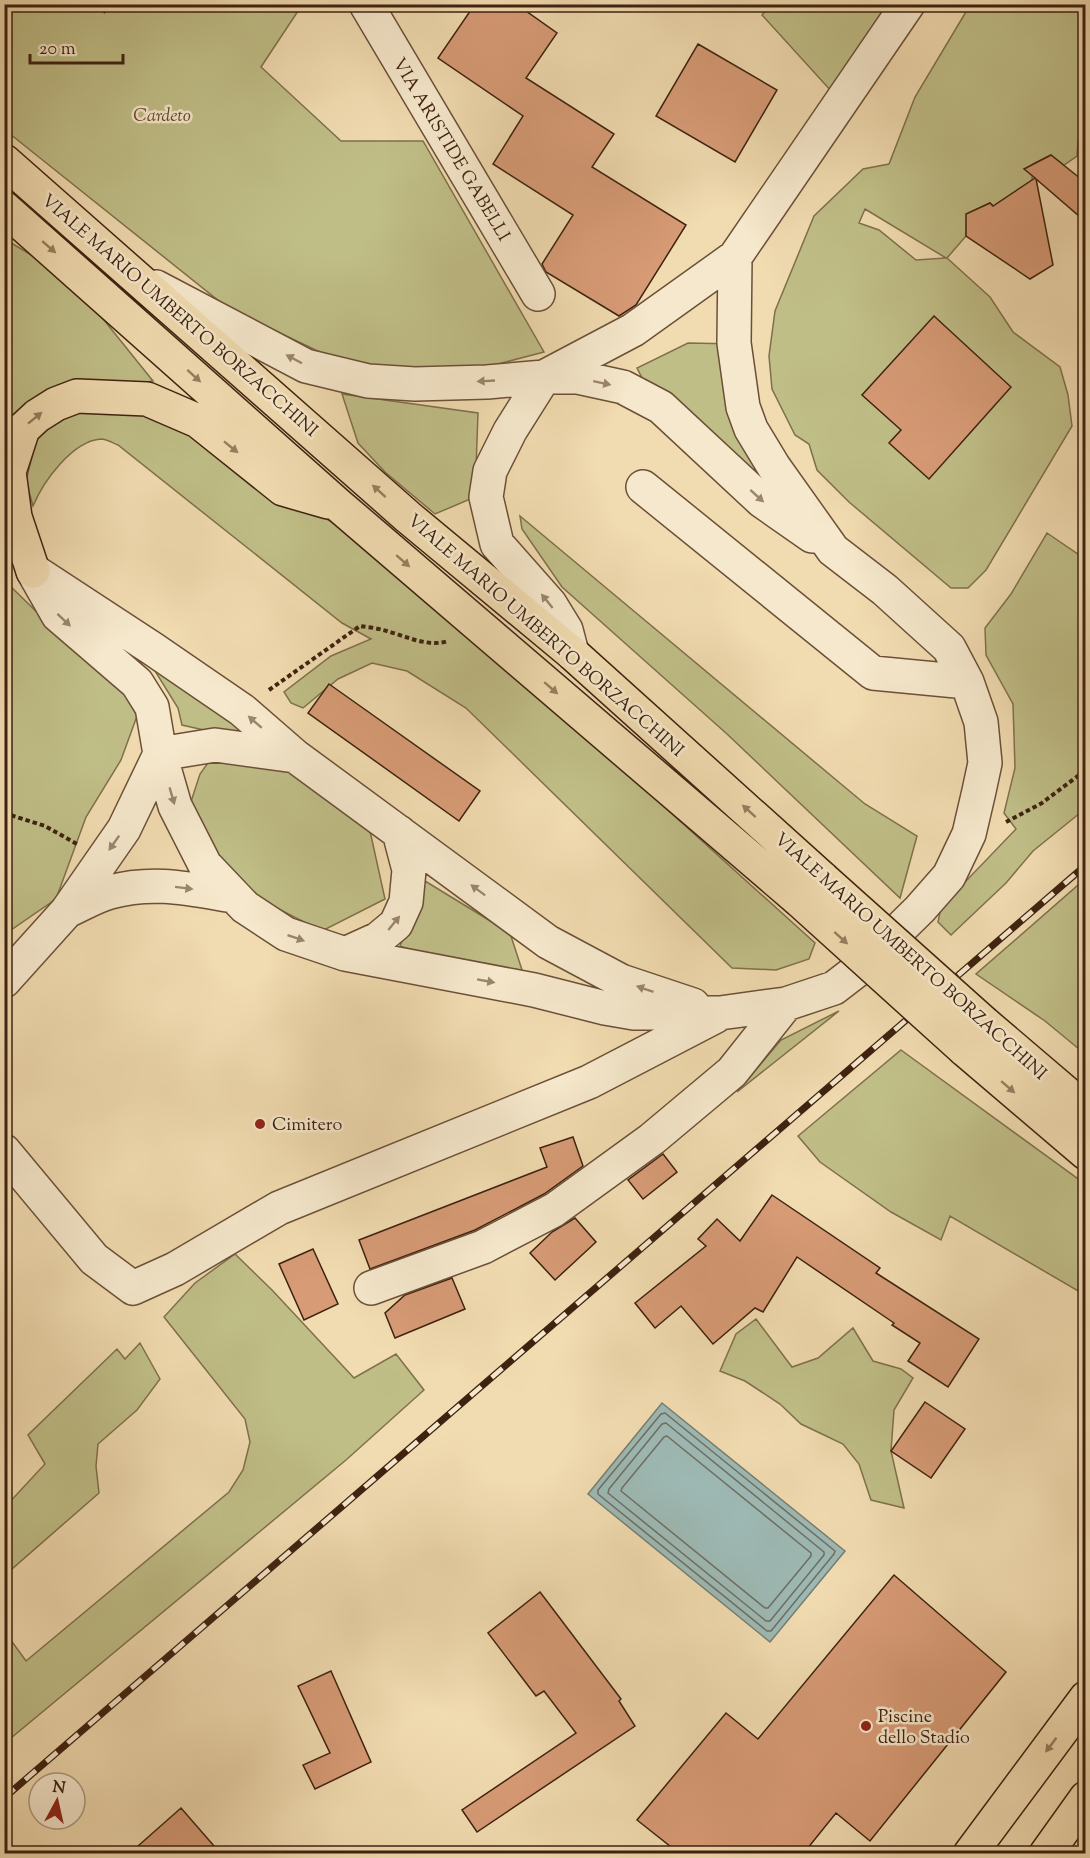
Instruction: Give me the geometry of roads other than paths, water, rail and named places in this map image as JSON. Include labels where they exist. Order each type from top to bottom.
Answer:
[{"type":"main road","name":"VIALE MARIO UMBERTO BORZACCHINI","points":[[4,161],[408,517],[572,653],[984,1023],[1086,1110]]},
{"type":"main road","name":"VIALE MARIO UMBERTO BORZACCHINI","points":[[4,208],[337,504],[798,899],[964,1049],[1086,1153]]},
{"type":"main road","points":[[33,571],[15,517],[9,472],[23,429],[56,404],[77,396],[147,399],[198,421],[283,489],[337,504]]},
{"type":"main road","points":[[4,537],[33,571]]},
{"type":"main road","points":[[970,1854],[1086,1698]]},
{"type":"main road","points":[[1046,1854],[1086,1798]]},
{"type":"street","name":"VIA ARISTIDE GABELLI","points":[[366,4],[538,294]]},
{"type":"street","points":[[572,653],[566,630],[550,604],[497,544],[486,497],[490,471],[510,431],[544,377],[633,330],[735,257],[908,4]]},
{"type":"street","points":[[735,257],[734,343],[743,407],[751,429],[774,467],[833,550]]},
{"type":"street","points":[[33,571],[58,615],[137,683],[152,707],[160,754],[175,806],[205,865],[245,907],[286,934],[345,954],[534,990],[634,1013],[720,1013],[786,1004],[834,988],[860,968],[920,909],[949,876],[969,834],[985,763],[981,722],[968,682],[949,648],[885,590],[833,550],[762,501],[661,407],[623,387],[577,377],[415,384],[368,381],[306,366],[139,278]]},
{"type":"street","points":[[643,487],[873,673],[968,682]]},
{"type":"street","points":[[33,571],[242,710],[295,756],[548,942],[621,981],[720,1013]]},
{"type":"street","points":[[160,754],[215,745],[295,756]]},
{"type":"street","points":[[4,981],[67,911],[124,829],[160,754]]},
{"type":"street","points":[[345,954],[378,939],[396,924],[406,902],[409,870],[399,832]]},
{"type":"street","points":[[67,911],[108,892],[149,885],[183,887],[234,896]]},
{"type":"street","points":[[371,1288],[483,1247],[554,1210],[652,1139],[732,1072],[786,1004]]},
{"type":"street","points":[[4,1151],[94,1259],[133,1288],[176,1269],[279,1208],[588,1082],[720,1013]]},
{"type":"water","points":[[662,1403],[845,1551],[770,1642],[588,1494]]},
{"type":"railway","points":[[4,1798],[1086,865]]},
{"type":"place","name":"Cimitero","points":[[260,1124]]},
{"type":"place","name":"Piscine dello Stadio","points":[[866,1726]]},
{"type":"park label","name":"Cardeto","points":[[162,115]]}]
